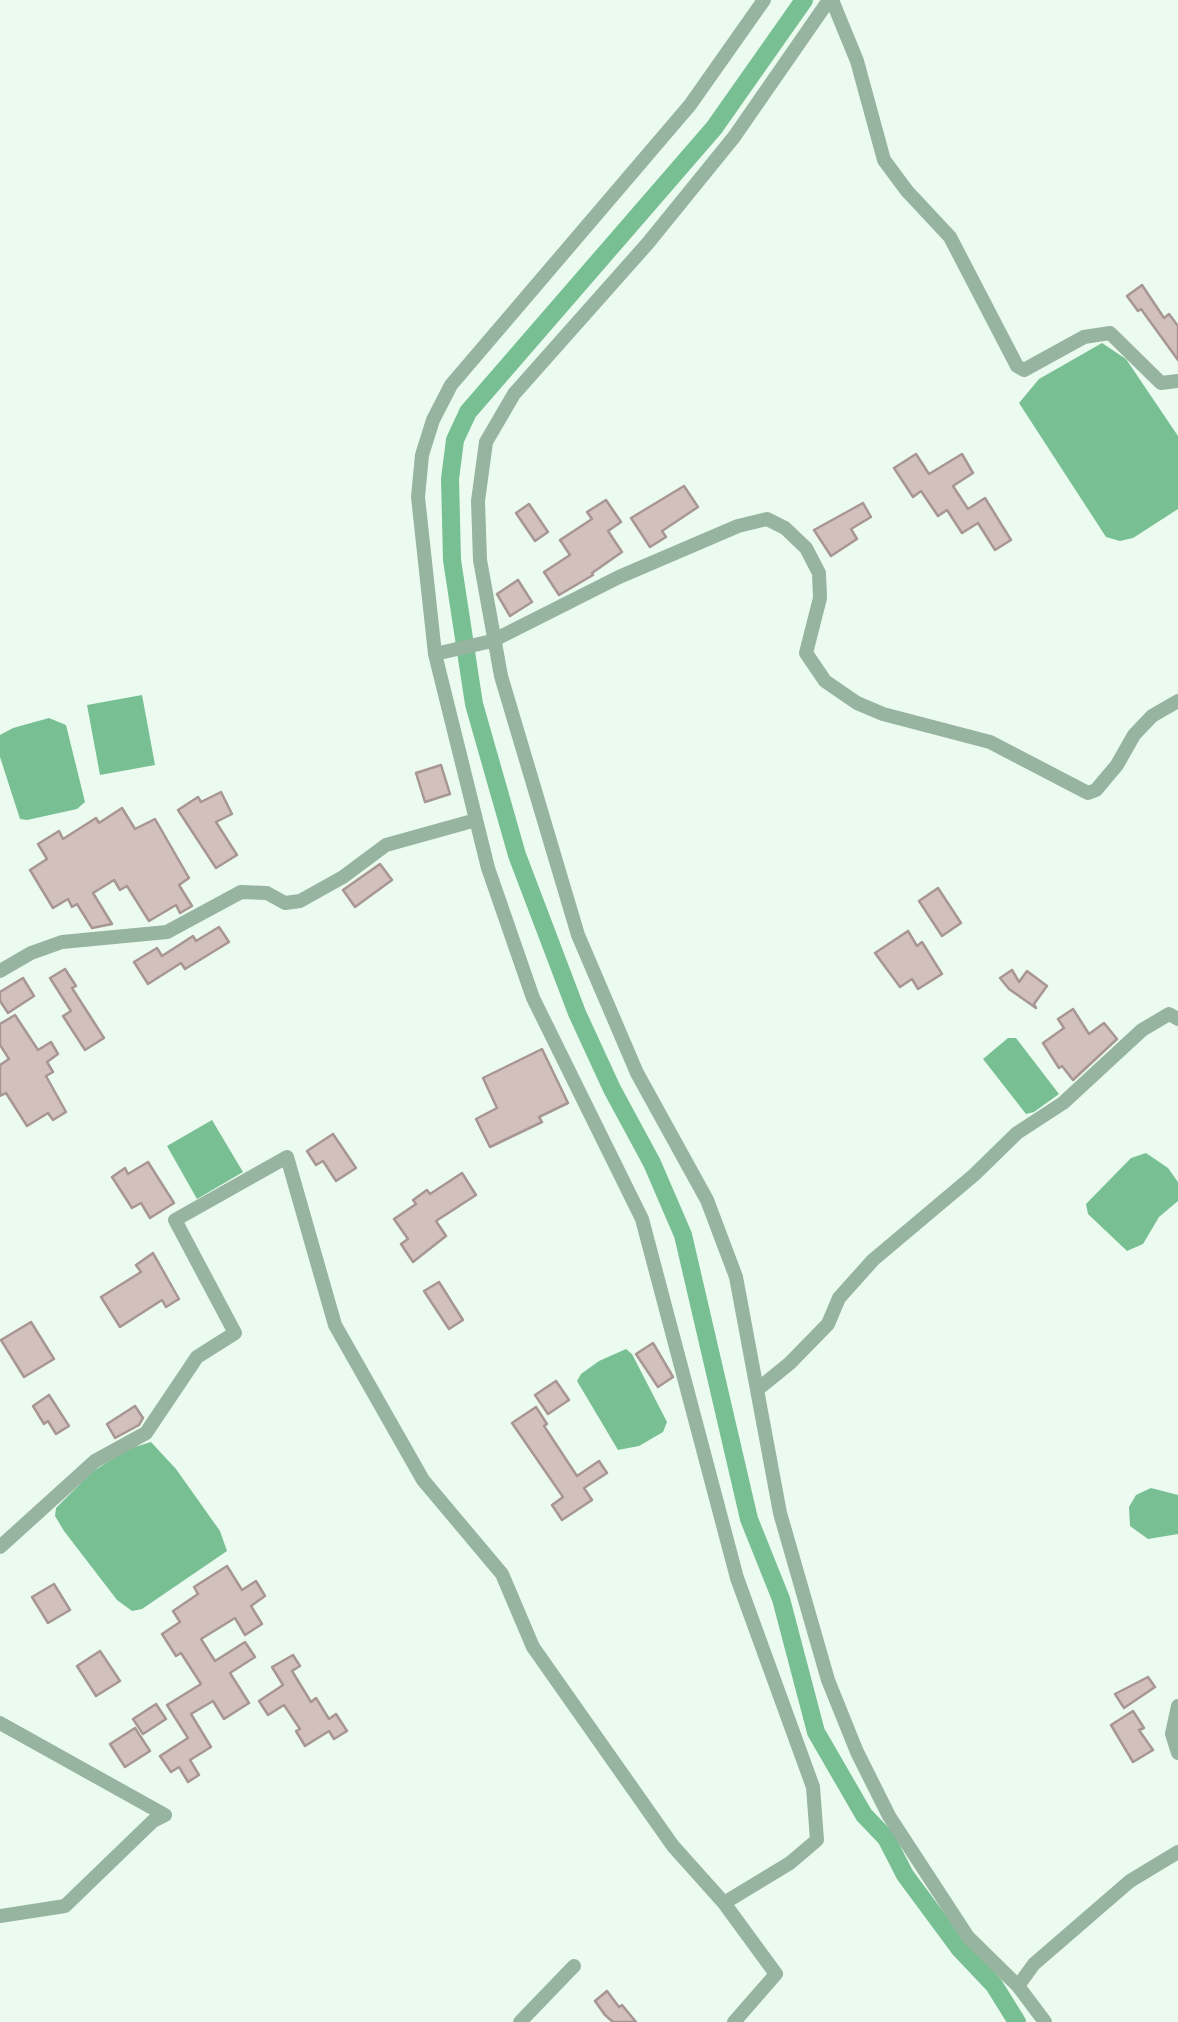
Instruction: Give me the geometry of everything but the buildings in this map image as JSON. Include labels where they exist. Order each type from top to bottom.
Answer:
[{"type":"street","points":[[724,1903],[790,1863],[817,1840],[813,1787],[737,1578],[642,1219],[533,998],[488,868],[435,654],[418,497],[422,455],[451,385],[690,105],[764,0]]},
{"type":"street","points":[[831,0],[857,61],[884,160],[950,237],[1018,366],[1024,370],[1084,337],[1110,333],[1162,383],[1178,381]]},
{"type":"street","points":[[831,0],[734,137],[648,243],[514,394],[486,442],[480,560],[492,640],[578,935],[638,1073],[707,1200],[736,1277],[780,1513],[828,1680],[857,1752],[890,1816],[968,1937],[1018,1986],[1045,2022]]},
{"type":"street","points":[[435,654],[492,640],[618,576],[738,526],[767,519],[786,528],[806,548],[819,573],[820,598],[806,653],[825,681],[857,703],[882,714],[990,742],[1088,793],[1096,790],[1117,765],[1134,736],[1152,716],[1178,700]]},
{"type":"street","points":[[0,971],[30,953],[62,942],[168,932],[241,892],[267,893],[285,904],[300,902],[386,845],[476,820]]},
{"type":"street","points":[[758,1389],[828,1324],[843,1292],[873,1260],[974,1175],[1017,1132],[1063,1103],[1142,1030],[1169,1014],[1178,1019]]},
{"type":"street","points":[[0,1547],[95,1462],[146,1433],[197,1357],[235,1332],[175,1220],[287,1156],[334,1324],[423,1480],[502,1574],[533,1647],[673,1846],[724,1903],[776,1974],[734,2022]]},
{"type":"street","points":[[1178,1706],[1172,1734],[1178,1753]]},
{"type":"street","points":[[0,1723],[165,1815],[152,1821],[65,1906],[0,1916]]},
{"type":"street","points":[[1018,1986],[1034,1964],[1130,1881],[1178,1852]]},
{"type":"street","points":[[520,2022],[574,1966]]},
{"type":"shaded area","points":[[1102,343],[1126,359],[1178,436],[1178,509],[1133,538],[1120,541],[1106,537],[1019,403],[1039,379]]},
{"type":"shaded area","points":[[142,695],[155,765],[100,775],[87,705]]},
{"type":"shaded area","points":[[49,718],[66,725],[85,802],[77,809],[20,819],[0,757],[0,735]]},
{"type":"shaded area","points":[[1008,1038],[1016,1038],[1059,1094],[1034,1112],[1026,1114],[983,1059]]},
{"type":"shaded area","points":[[212,1120],[243,1172],[197,1199],[167,1146]]},
{"type":"shaded area","points":[[1146,1153],[1168,1168],[1178,1182],[1178,1201],[1159,1217],[1143,1244],[1127,1251],[1088,1214],[1086,1204],[1131,1158]]},
{"type":"shaded area","points":[[626,1349],[667,1422],[663,1432],[639,1446],[618,1450],[577,1381],[599,1361]]},
{"type":"shaded area","points":[[151,1442],[176,1469],[220,1531],[227,1551],[142,1609],[132,1611],[117,1600],[55,1516],[56,1508],[92,1472],[128,1449]]},
{"type":"shaded area","points":[[1151,1488],[1178,1495],[1178,1534],[1148,1539],[1130,1526],[1129,1507],[1136,1495]]},
{"type":"waterway","points":[[804,0],[714,128],[468,412],[455,440],[450,479],[452,560],[474,704],[517,855],[577,1013],[652,1163],[683,1235],[749,1519],[781,1599],[816,1732],[864,1815],[886,1838],[905,1875],[959,1948],[994,1985],[1017,2022]]}]
